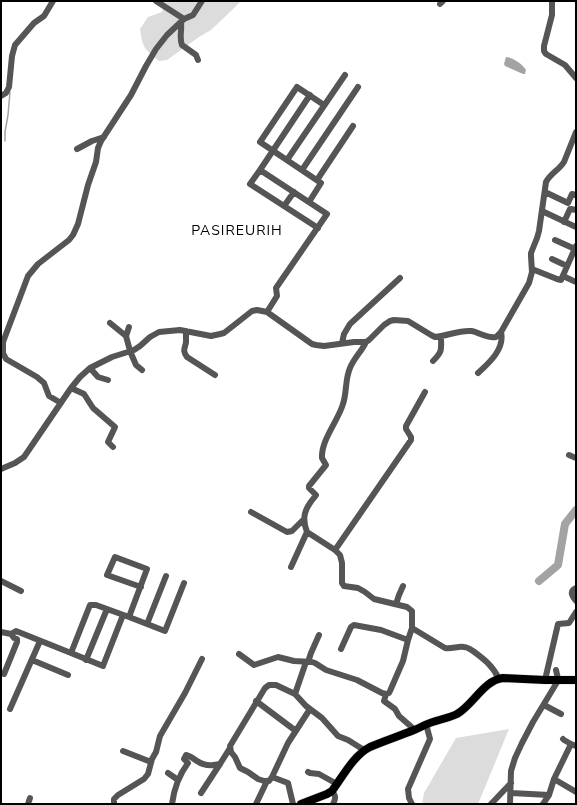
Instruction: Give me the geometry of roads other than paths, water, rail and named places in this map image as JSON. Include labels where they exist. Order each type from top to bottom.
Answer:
[{"type":"main road","points":[[301,804],[332,791],[357,756],[364,750],[415,730],[426,724],[445,719],[456,714],[466,707],[493,681],[499,679],[576,680]]},
{"type":"street","points":[[1,96],[6,93],[9,88],[12,56],[15,45],[34,22],[44,16],[53,1]]},
{"type":"street","points":[[156,1],[182,21]]},
{"type":"street","points":[[61,403],[49,396],[44,383],[37,377],[6,359],[2,354],[2,346],[28,276],[38,264],[69,240],[78,224],[90,176],[97,158],[99,144],[131,95],[156,49],[167,35],[182,21],[193,14],[202,1]]},
{"type":"street","points":[[552,1],[552,15],[544,51],[546,54],[565,66],[576,78]]},
{"type":"street","points":[[182,21],[180,43],[196,55],[198,60]]},
{"type":"street","points":[[288,160],[345,75]]},
{"type":"street","points":[[309,202],[322,183],[260,142],[297,87],[324,105]]},
{"type":"street","points":[[302,170],[358,87]]},
{"type":"street","points":[[310,95],[250,184],[318,228]]},
{"type":"street","points":[[317,180],[353,126]]},
{"type":"street","points":[[251,512],[287,532],[292,531],[304,518],[307,508],[316,495],[309,488],[309,486],[326,465],[322,455],[330,432],[344,403],[347,374],[350,366],[366,342],[384,325],[394,320],[408,322],[435,337],[467,331],[494,338],[498,336],[531,279],[532,269],[530,256],[538,238],[546,182],[549,177],[562,166],[576,132]]},
{"type":"street","points":[[77,149],[92,141],[104,137]]},
{"type":"street","points":[[260,170],[327,214],[276,288],[277,296],[267,312]]},
{"type":"street","points":[[284,206],[294,192]]},
{"type":"street","points":[[545,192],[568,203],[572,194],[576,195]]},
{"type":"street","points":[[564,222],[570,209],[576,210]]},
{"type":"street","points":[[542,211],[576,227]]},
{"type":"street","points":[[532,269],[560,280],[576,247],[555,240]]},
{"type":"street","points":[[552,259],[568,266]]},
{"type":"street","points":[[563,276],[576,282]]},
{"type":"street","points":[[342,343],[344,334],[350,324],[400,278]]},
{"type":"street","points":[[1,469],[15,464],[24,458],[71,388],[90,368],[108,359],[137,348],[150,336],[159,332],[173,330],[211,336],[220,334],[224,333],[252,311],[256,310],[267,312],[312,344],[324,346],[342,343],[366,342]]},
{"type":"street","points":[[110,323],[126,336]]},
{"type":"street","points":[[129,327],[126,336],[130,351],[136,365],[142,370]]},
{"type":"street","points":[[186,331],[185,354],[215,375]]},
{"type":"street","points":[[478,373],[488,364],[499,348],[502,340],[501,332]]},
{"type":"street","points":[[433,361],[441,349],[441,336]]},
{"type":"street","points":[[90,368],[98,377],[108,380]]},
{"type":"street","points":[[71,388],[84,394],[93,408],[115,427],[108,442],[113,447]]},
{"type":"street","points":[[335,550],[411,440],[406,426],[425,392]]},
{"type":"street","points":[[569,455],[576,458]]},
{"type":"street","points":[[291,567],[307,532],[304,518]]},
{"type":"street","points":[[307,532],[335,550],[340,555],[342,563],[342,583],[344,586],[358,588],[374,599],[407,607],[412,611],[412,628],[402,665],[389,693],[386,694],[384,700],[396,709],[399,716],[415,730]]},
{"type":"street","points":[[1,632],[11,634],[16,632],[103,666],[141,587],[147,569],[115,557],[107,575],[141,587]]},
{"type":"street","points":[[147,624],[166,576]]},
{"type":"street","points":[[1,581],[21,591]]},
{"type":"street","points":[[71,653],[90,605],[96,605],[165,631],[184,583]]},
{"type":"street","points":[[396,604],[403,586]]},
{"type":"street","points":[[576,588],[573,589],[572,596],[576,601]]},
{"type":"street","points":[[86,660],[107,609]]},
{"type":"street","points":[[545,680],[557,626],[558,624],[569,623],[576,612]]},
{"type":"street","points":[[341,649],[351,627],[354,625],[386,631],[408,640]]},
{"type":"street","points":[[412,628],[445,648],[469,648],[482,657],[491,666],[499,679]]},
{"type":"street","points":[[11,634],[17,639],[17,642]]},
{"type":"street","points":[[4,674],[20,634]]},
{"type":"street","points":[[295,694],[319,635]]},
{"type":"street","points":[[10,709],[40,641]]},
{"type":"street","points":[[239,654],[254,665],[278,657],[315,663],[326,670],[358,680],[386,694]]},
{"type":"street","points":[[114,804],[114,799],[118,795],[146,777],[157,749],[160,736],[185,693],[202,659]]},
{"type":"street","points":[[32,660],[68,675]]},
{"type":"street","points":[[510,804],[511,771],[515,758],[533,722],[559,679],[556,670]]},
{"type":"street","points":[[201,793],[230,748],[256,702],[265,688],[269,685],[276,685],[295,694],[310,709],[322,718],[338,736],[348,740],[364,750]]},
{"type":"street","points":[[256,702],[296,731]]},
{"type":"street","points":[[544,705],[561,714]]},
{"type":"street","points":[[256,804],[288,743],[310,709]]},
{"type":"street","points":[[412,804],[409,798],[408,789],[430,739],[426,724]]},
{"type":"street","points":[[543,804],[549,795],[554,779],[574,745],[563,739]]},
{"type":"street","points":[[230,748],[240,768],[258,779],[269,779],[288,784],[293,804]]},
{"type":"street","points":[[124,751],[151,762]]},
{"type":"street","points":[[172,804],[178,780],[188,763],[184,759],[186,755],[206,765],[220,764]]},
{"type":"street","points":[[308,772],[319,774],[337,784]]},
{"type":"street","points":[[168,773],[178,780]]},
{"type":"street","points":[[554,779],[576,792]]},
{"type":"street","points":[[491,804],[511,783]]},
{"type":"street","points":[[332,791],[336,798],[334,804]]},
{"type":"street","points":[[511,793],[549,795]]},
{"type":"waterway","points":[[5,141],[10,92]]},
{"type":"waterway","points":[[539,581],[558,565],[565,524],[576,510]]},
{"type":"district","name":"PASIREURIH","points":[[237,232]]}]
